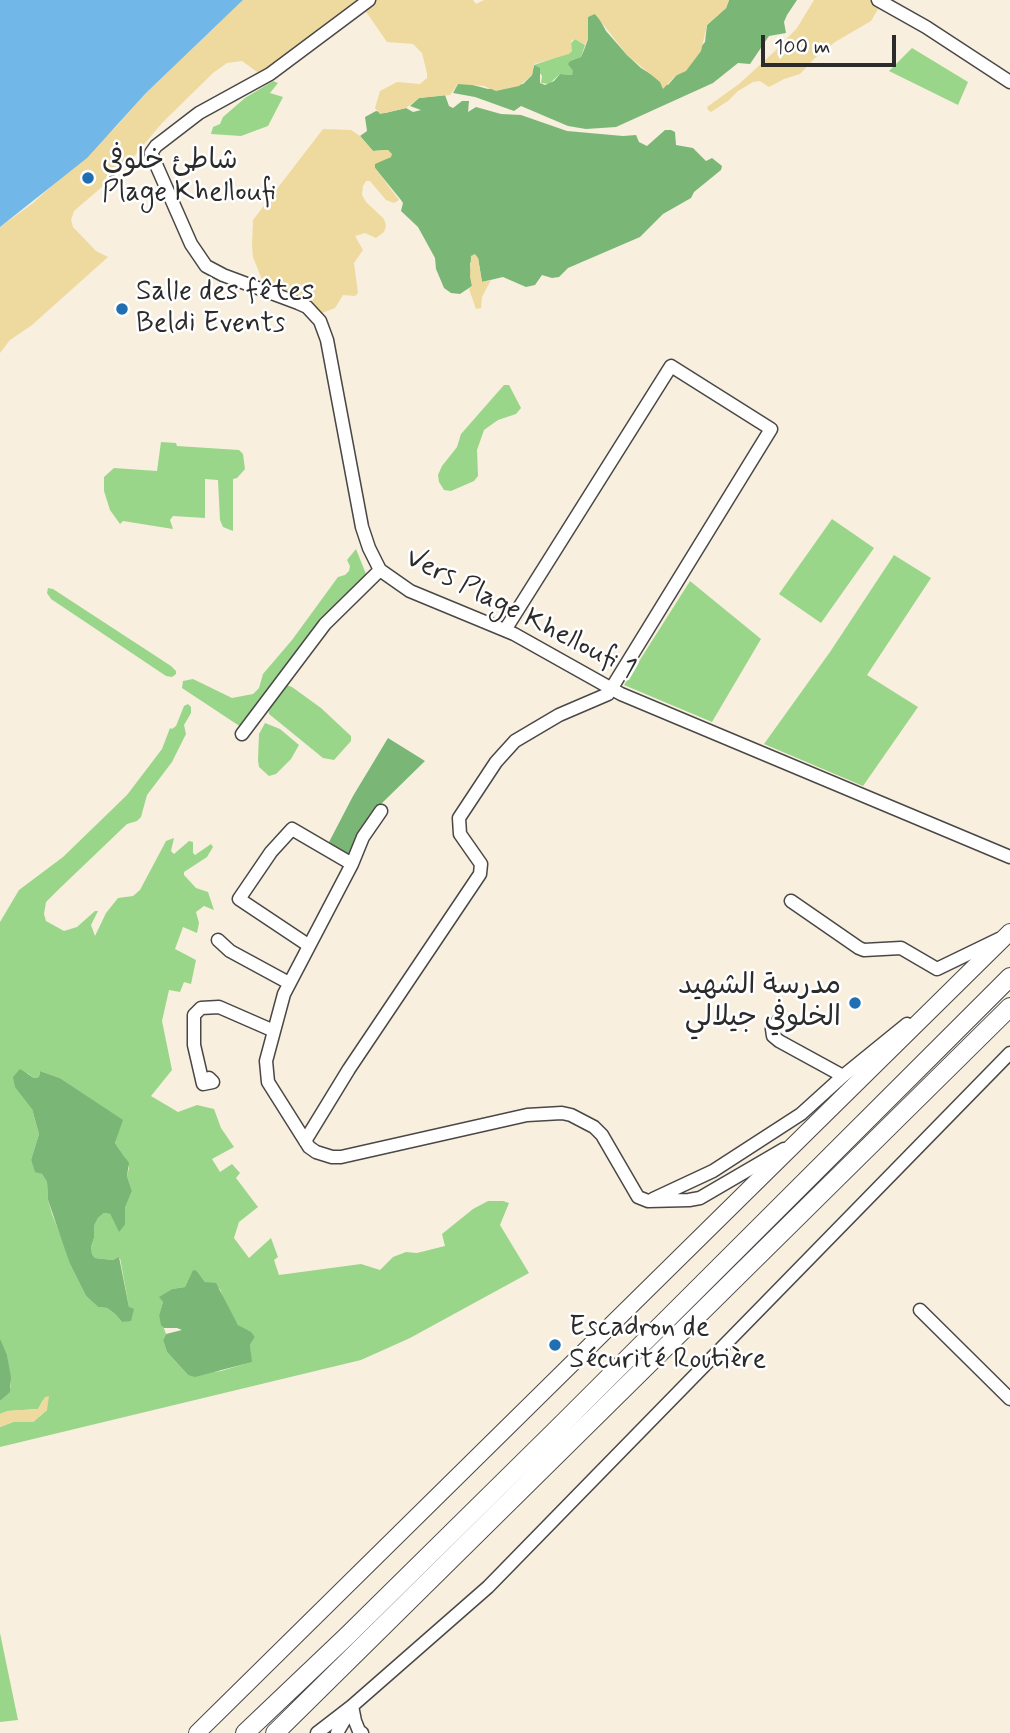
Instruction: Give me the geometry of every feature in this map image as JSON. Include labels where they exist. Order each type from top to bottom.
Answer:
[{"type":"highway","points":[[244,1733],[338,1645],[535,1451],[1010,977]]},
{"type":"highway","points":[[275,1733],[1010,1007]]},
{"type":"main road","points":[[197,1733],[1008,934]]},
{"type":"street","name":"Vers Plage Khelloufi 1","points":[[369,0],[270,74],[199,113],[156,146],[151,153],[191,244],[206,266],[307,307],[320,321],[327,340],[362,527],[380,570],[410,591],[505,630],[611,689],[1010,857]]},
{"type":"street","points":[[878,0],[926,27],[1010,82]]},
{"type":"street","points":[[305,1141],[349,1069],[480,874],[481,864],[460,834],[458,823],[496,762],[515,741],[559,715],[603,698],[611,689],[771,429],[671,366],[505,630]]},
{"type":"street","points":[[242,734],[325,624],[380,570]]},
{"type":"street","points":[[381,811],[363,837],[352,864],[289,983],[266,1061],[268,1082],[309,1147],[323,1155],[341,1157],[527,1115],[571,1115],[594,1127],[602,1135],[638,1197],[648,1201],[696,1199],[747,1172],[806,1135]]},
{"type":"street","points":[[308,945],[239,899],[271,852],[292,829],[352,864]]},
{"type":"street","points":[[792,901],[859,948],[901,948],[937,969],[1008,934]]},
{"type":"street","points":[[218,940],[230,951],[289,983]]},
{"type":"street","points":[[648,1201],[713,1171],[801,1114],[843,1076],[954,986]]},
{"type":"street","points":[[209,1078],[213,1082],[203,1084],[194,1045],[194,1015],[201,1008],[219,1007],[274,1031]]},
{"type":"street","points":[[777,1022],[772,1029],[779,1041],[843,1076]]},
{"type":"street","points":[[317,1733],[352,1706],[488,1587],[1010,1053]]},
{"type":"street","points":[[747,1172],[755,1144]]},
{"type":"street","points":[[920,1310],[1010,1399]]},
{"type":"street","points":[[337,1733],[352,1706]]},
{"type":"street","points":[[352,1706],[355,1721],[362,1733]]},
{"type":"green space","points":[[729,0],[797,0],[784,22],[786,33],[769,36],[750,64],[738,63],[713,83],[616,127],[586,129],[568,126],[521,106],[514,111],[475,97],[453,93],[458,84],[465,83],[488,89],[523,84],[532,75],[534,65],[540,68],[540,83],[545,85],[560,74],[572,75],[573,71],[568,64],[581,57],[588,39],[586,24],[591,14],[599,18],[606,31],[641,68],[668,85],[705,42],[707,25],[726,8]]},
{"type":"green space","points":[[575,39],[585,45],[581,57],[570,61],[574,72],[572,75],[560,74],[549,84],[541,83],[542,76],[534,65],[569,53],[570,44]]},
{"type":"green space","points":[[912,48],[968,82],[958,105],[889,71]]},
{"type":"green space","points":[[273,81],[278,83],[270,93],[283,97],[268,126],[241,136],[211,134],[213,127],[220,124],[223,117],[245,98]]},
{"type":"green space","points":[[445,95],[449,106],[453,108],[462,101],[469,101],[468,112],[476,107],[501,114],[521,115],[567,131],[636,135],[639,142],[647,146],[665,130],[671,130],[675,132],[676,145],[693,148],[706,161],[712,158],[722,166],[721,170],[694,192],[691,198],[663,214],[640,237],[568,268],[559,277],[542,275],[535,285],[526,287],[503,277],[482,282],[478,258],[470,263],[472,286],[460,294],[451,293],[444,288],[436,269],[435,258],[418,227],[401,211],[403,203],[375,168],[374,164],[391,157],[388,150],[373,151],[360,136],[367,131],[365,117],[376,111],[385,113],[406,108],[413,112],[421,110],[410,106],[419,98]]},
{"type":"green space","points":[[504,385],[509,385],[521,408],[516,414],[498,420],[484,430],[477,450],[478,476],[474,481],[451,491],[444,490],[438,475],[442,466],[457,447],[461,434]]},
{"type":"green space","points":[[161,442],[176,443],[177,446],[239,450],[243,454],[245,469],[233,479],[233,531],[223,527],[220,520],[218,480],[205,479],[205,518],[173,516],[170,520],[173,529],[123,521],[120,524],[110,510],[104,491],[104,477],[114,468],[157,471]]},
{"type":"green space","points":[[832,519],[874,548],[821,623],[779,594]]},
{"type":"green space","points":[[356,549],[366,574],[365,578],[341,598],[241,727],[182,688],[183,681],[193,679],[232,698],[253,694],[259,688],[263,674],[292,640],[338,577],[349,571],[347,560]]},
{"type":"green space","points":[[894,555],[931,578],[867,675],[918,707],[863,786],[764,744],[830,652]]},
{"type":"green space","points":[[690,581],[761,639],[712,722],[624,685]]},
{"type":"green space","points":[[48,588],[171,666],[176,674],[172,677],[166,676],[51,599],[47,593]]},
{"type":"green space","points":[[284,684],[321,708],[351,736],[351,741],[334,760],[323,758],[269,714],[268,707]]},
{"type":"green space","points":[[188,704],[191,707],[191,713],[184,725],[186,734],[172,762],[147,795],[141,817],[127,824],[46,902],[44,914],[46,921],[64,931],[77,927],[98,911],[91,925],[95,936],[106,913],[118,898],[133,896],[140,890],[166,841],[174,838],[171,851],[174,854],[189,841],[193,842],[195,855],[211,844],[213,847],[207,857],[184,872],[196,888],[208,892],[214,910],[204,906],[196,912],[199,923],[197,933],[183,927],[175,949],[196,960],[191,984],[184,982],[180,992],[169,990],[162,1021],[172,1070],[151,1096],[178,1112],[197,1105],[214,1109],[221,1128],[234,1147],[212,1159],[220,1172],[232,1164],[240,1173],[236,1178],[258,1207],[239,1222],[234,1238],[249,1258],[271,1238],[278,1257],[274,1260],[279,1275],[361,1264],[380,1270],[393,1257],[406,1252],[417,1253],[445,1246],[442,1234],[473,1209],[488,1201],[503,1201],[509,1203],[500,1225],[529,1273],[410,1338],[361,1360],[0,1447],[0,1427],[13,1422],[33,1422],[47,1410],[43,1400],[38,1409],[0,1414],[0,1401],[11,1386],[7,1356],[0,1338],[0,922],[19,890],[63,857],[127,795],[162,749],[170,728],[176,726],[184,706]],"holes":[[[40,1071],[60,1078],[122,1120],[115,1143],[129,1168],[127,1176],[132,1191],[125,1208],[125,1225],[119,1231],[110,1214],[104,1213],[94,1226],[91,1247],[95,1258],[120,1258],[129,1307],[122,1322],[107,1308],[98,1307],[86,1296],[70,1264],[52,1214],[47,1182],[42,1174],[35,1171],[31,1160],[39,1134],[27,1073],[34,1078],[39,1077]],[[193,1271],[197,1271],[205,1282],[220,1289],[225,1304],[238,1325],[255,1337],[250,1345],[251,1362],[221,1371],[188,1375],[167,1352],[163,1340],[166,1334],[159,1315],[163,1302],[160,1297],[172,1289],[185,1287]]]},
{"type":"green space","points":[[265,723],[280,729],[299,745],[291,759],[276,774],[269,776],[259,767],[258,760],[259,734]]},
{"type":"green space","points":[[388,738],[425,761],[380,805],[350,856],[328,844]]},
{"type":"green space","points":[[20,1069],[34,1078],[39,1077],[40,1071],[60,1078],[123,1120],[115,1143],[129,1163],[127,1176],[132,1191],[125,1208],[125,1225],[119,1232],[110,1214],[104,1213],[94,1226],[91,1247],[95,1258],[113,1260],[119,1257],[129,1307],[134,1309],[131,1321],[122,1322],[107,1308],[98,1307],[86,1296],[70,1264],[48,1200],[47,1182],[42,1174],[35,1172],[31,1160],[39,1134],[32,1109],[15,1087],[13,1077]]},
{"type":"green space","points":[[193,1270],[197,1271],[205,1282],[216,1283],[238,1325],[255,1337],[250,1345],[252,1362],[195,1377],[188,1375],[167,1352],[163,1340],[166,1334],[182,1330],[164,1328],[161,1325],[159,1315],[163,1302],[159,1297],[172,1289],[185,1287]]},
{"type":"green space","points":[[0,1338],[7,1355],[11,1377],[10,1392],[0,1401]]},
{"type":"green space","points":[[0,1633],[18,1720],[0,1722]]},
{"type":"sand","name":"شاطئ خلوفي Plage Khelloufi","points":[[243,0],[473,0],[476,4],[484,0],[729,0],[726,8],[707,25],[701,51],[686,71],[675,76],[663,89],[660,82],[627,55],[595,14],[588,17],[588,39],[585,45],[575,39],[571,41],[572,51],[569,54],[534,64],[532,75],[519,86],[496,91],[484,86],[458,84],[450,95],[419,98],[406,108],[380,114],[375,108],[380,91],[397,82],[420,84],[427,78],[427,73],[422,53],[413,44],[387,42],[360,3],[260,74],[242,61],[227,63],[213,73],[162,123],[125,167],[74,211],[71,220],[73,227],[96,251],[108,257],[32,325],[10,340],[0,353],[0,227],[33,203],[114,129],[146,93]]},
{"type":"sand","points":[[814,0],[870,0],[880,6],[871,21],[835,42],[800,74],[769,87],[760,81],[753,82],[711,112],[708,110],[707,107],[739,84],[775,51],[797,28]]},
{"type":"sand","points":[[323,129],[351,130],[373,151],[388,150],[392,154],[391,157],[375,164],[375,168],[399,200],[394,203],[386,200],[370,181],[366,181],[362,195],[384,219],[384,232],[376,238],[365,233],[355,236],[363,250],[354,263],[358,293],[355,296],[343,295],[335,308],[322,313],[312,304],[264,285],[253,257],[252,246],[253,220]]},
{"type":"sand","points":[[475,254],[482,282],[491,280],[482,297],[481,308],[476,309],[469,289],[472,286],[471,256]]},
{"type":"sand","points":[[49,1396],[47,1410],[33,1422],[13,1422],[0,1427],[0,1414],[38,1409],[45,1397]]},
{"type":"water","points":[[0,0],[243,0],[146,93],[87,158],[0,227]]},
{"type":"place","name":"شاطئ خلوفي Plage Khelloufi","points":[[88,178]]},
{"type":"place","name":"Salle des fêtes Beldi Events","points":[[122,309]]},
{"type":"place","name":"مدرسة الشهيد الخلوفي جيلالي","points":[[855,1003]]},
{"type":"place","name":"Escadron de Sécurité Routière","points":[[555,1345]]}]
